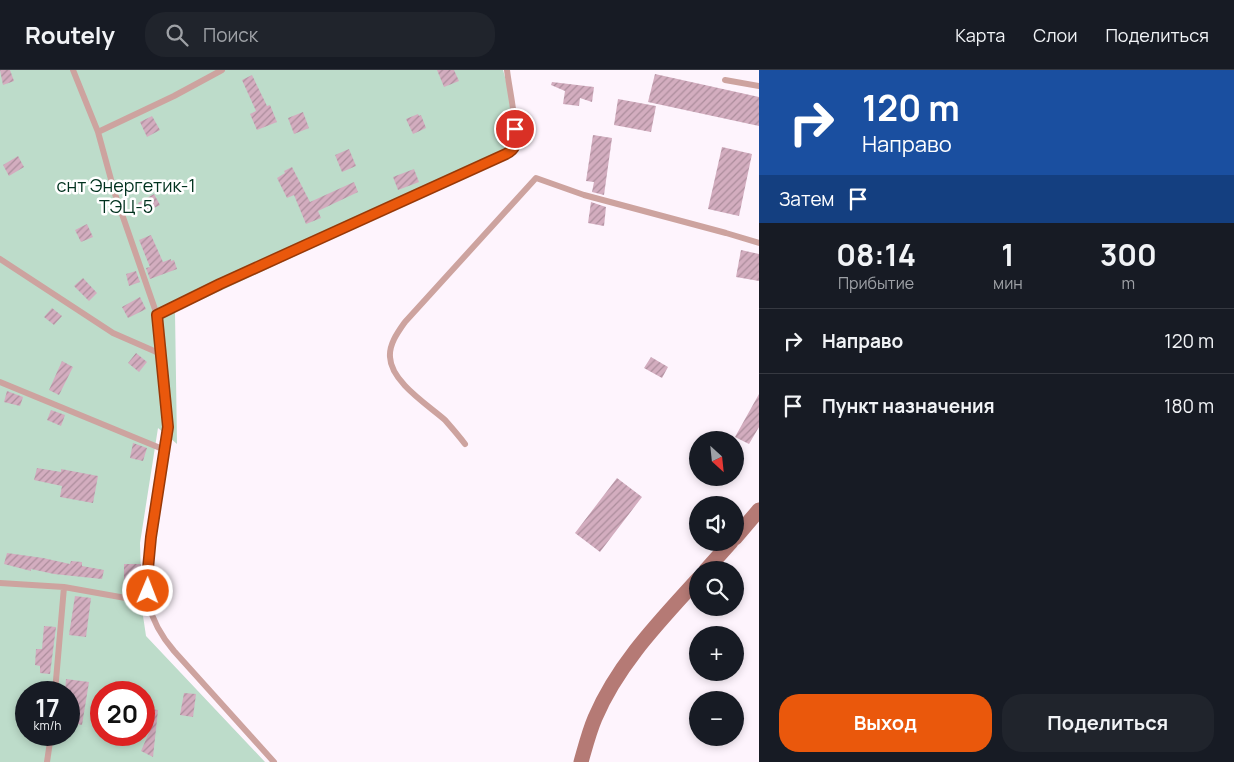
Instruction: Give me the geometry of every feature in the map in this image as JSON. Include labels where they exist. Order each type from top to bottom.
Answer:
[{"type":"main road","points":[[744,528],[759,510]]},
{"type":"main road","points":[[714,561],[723,551]]},
{"type":"main road","points":[[581,762],[595,718],[616,678],[630,657],[689,589]]},
{"type":"lane","points":[[73,70],[98,132],[115,194],[157,315],[168,427],[151,537],[147,579],[148,602],[163,638],[274,762]]},
{"type":"lane","points":[[98,132],[174,96],[222,70]]},
{"type":"lane","points":[[157,315],[220,284],[513,150],[515,145],[515,129],[507,70]]},
{"type":"lane","points":[[725,80],[759,86]]},
{"type":"lane","points":[[465,444],[446,421],[400,381],[393,370],[390,351],[397,334],[405,322],[536,178],[584,195],[597,197],[759,243]]},
{"type":"lane","points":[[0,259],[113,333],[161,354]]},
{"type":"lane","points":[[0,382],[165,450]]},
{"type":"lane","points":[[0,583],[64,587],[148,602]]},
{"type":"lane","points":[[55,681],[64,587]]},
{"type":"lane","points":[[47,762],[49,746]]},
{"type":"green space","name":"снт Энергетик-1 ТЭЦ-5","points":[[0,70],[503,70],[522,138],[518,152],[175,312],[177,444],[158,428],[140,543],[142,609],[146,636],[265,762],[0,762]]},
{"type":"building","points":[[0,70],[10,70],[14,81],[3,85]]},
{"type":"building","points":[[437,70],[454,70],[459,81],[444,87]]},
{"type":"building","points":[[655,74],[759,97],[759,126],[648,102]]},
{"type":"building","points":[[252,75],[267,106],[270,105],[277,122],[257,130],[250,114],[256,111],[242,80]]},
{"type":"building","points":[[552,82],[594,87],[592,102],[580,98],[579,106],[563,104],[565,91],[551,85]]},
{"type":"building","points":[[618,99],[656,106],[651,132],[614,125]]},
{"type":"building","points":[[303,112],[309,128],[294,134],[288,118]]},
{"type":"building","points":[[418,114],[419,116],[421,115],[426,128],[413,134],[406,119]]},
{"type":"building","points":[[152,116],[160,130],[147,137],[140,122]]},
{"type":"building","points":[[593,135],[612,138],[604,195],[592,192],[594,182],[586,181]]},
{"type":"building","points":[[722,147],[752,154],[739,216],[708,209]]},
{"type":"building","points":[[349,149],[356,166],[342,172],[335,155]]},
{"type":"building","points":[[18,156],[24,167],[9,176],[3,165]]},
{"type":"building","points":[[292,167],[310,202],[354,182],[358,192],[318,211],[321,218],[306,224],[294,195],[287,198],[277,178],[285,173],[284,171]]},
{"type":"building","points":[[414,169],[419,182],[398,190],[393,177]]},
{"type":"building","points":[[154,194],[160,205],[144,213],[138,203]]},
{"type":"building","points":[[591,202],[606,207],[604,226],[588,223]]},
{"type":"building","points":[[87,224],[93,237],[81,242],[75,230]]},
{"type":"building","points":[[151,235],[163,262],[171,259],[171,261],[174,260],[177,269],[150,279],[146,268],[150,267],[139,240]]},
{"type":"building","points":[[741,250],[759,254],[759,281],[736,277]]},
{"type":"building","points":[[136,271],[140,282],[129,286],[126,274]]},
{"type":"building","points":[[83,278],[97,293],[89,301],[74,286]]},
{"type":"building","points":[[140,297],[146,309],[128,318],[122,307]]},
{"type":"building","points":[[52,308],[62,316],[54,325],[44,317]]},
{"type":"building","points":[[136,353],[147,362],[139,372],[128,363]]},
{"type":"building","points":[[651,357],[668,367],[662,378],[644,368]]},
{"type":"building","points":[[62,361],[73,367],[59,395],[49,390]]},
{"type":"building","points":[[7,391],[23,397],[20,406],[4,402]]},
{"type":"building","points":[[759,394],[759,427],[749,444],[744,442],[744,431],[738,431]]},
{"type":"building","points":[[51,410],[65,415],[61,426],[47,420]]},
{"type":"building","points":[[133,443],[147,448],[143,461],[130,458]]},
{"type":"building","points":[[37,468],[61,472],[61,469],[98,476],[93,503],[60,497],[62,486],[34,480]]},
{"type":"building","points":[[617,478],[642,497],[600,552],[575,533]]},
{"type":"building","points":[[7,553],[70,564],[71,561],[82,562],[82,566],[104,570],[102,579],[54,574],[31,569],[31,571],[4,564]]},
{"type":"building","points":[[124,564],[141,564],[141,580],[124,580]]},
{"type":"building","points":[[75,596],[91,598],[86,637],[69,635]]},
{"type":"building","points":[[44,626],[56,627],[50,674],[40,673],[40,666],[35,665],[36,649],[42,649]]},
{"type":"building","points":[[66,679],[89,682],[82,725],[80,725],[80,681],[66,681]]},
{"type":"building","points":[[184,693],[196,694],[193,717],[180,715]]},
{"type":"building","points":[[155,710],[158,710],[155,738]]},
{"type":"building","points":[[143,746],[154,746],[153,757],[141,751]]},
{"type":"route","points":[[148,591],[147,579],[151,537],[168,427],[157,315],[220,284],[506,154],[513,150],[515,145],[515,129]]}]
